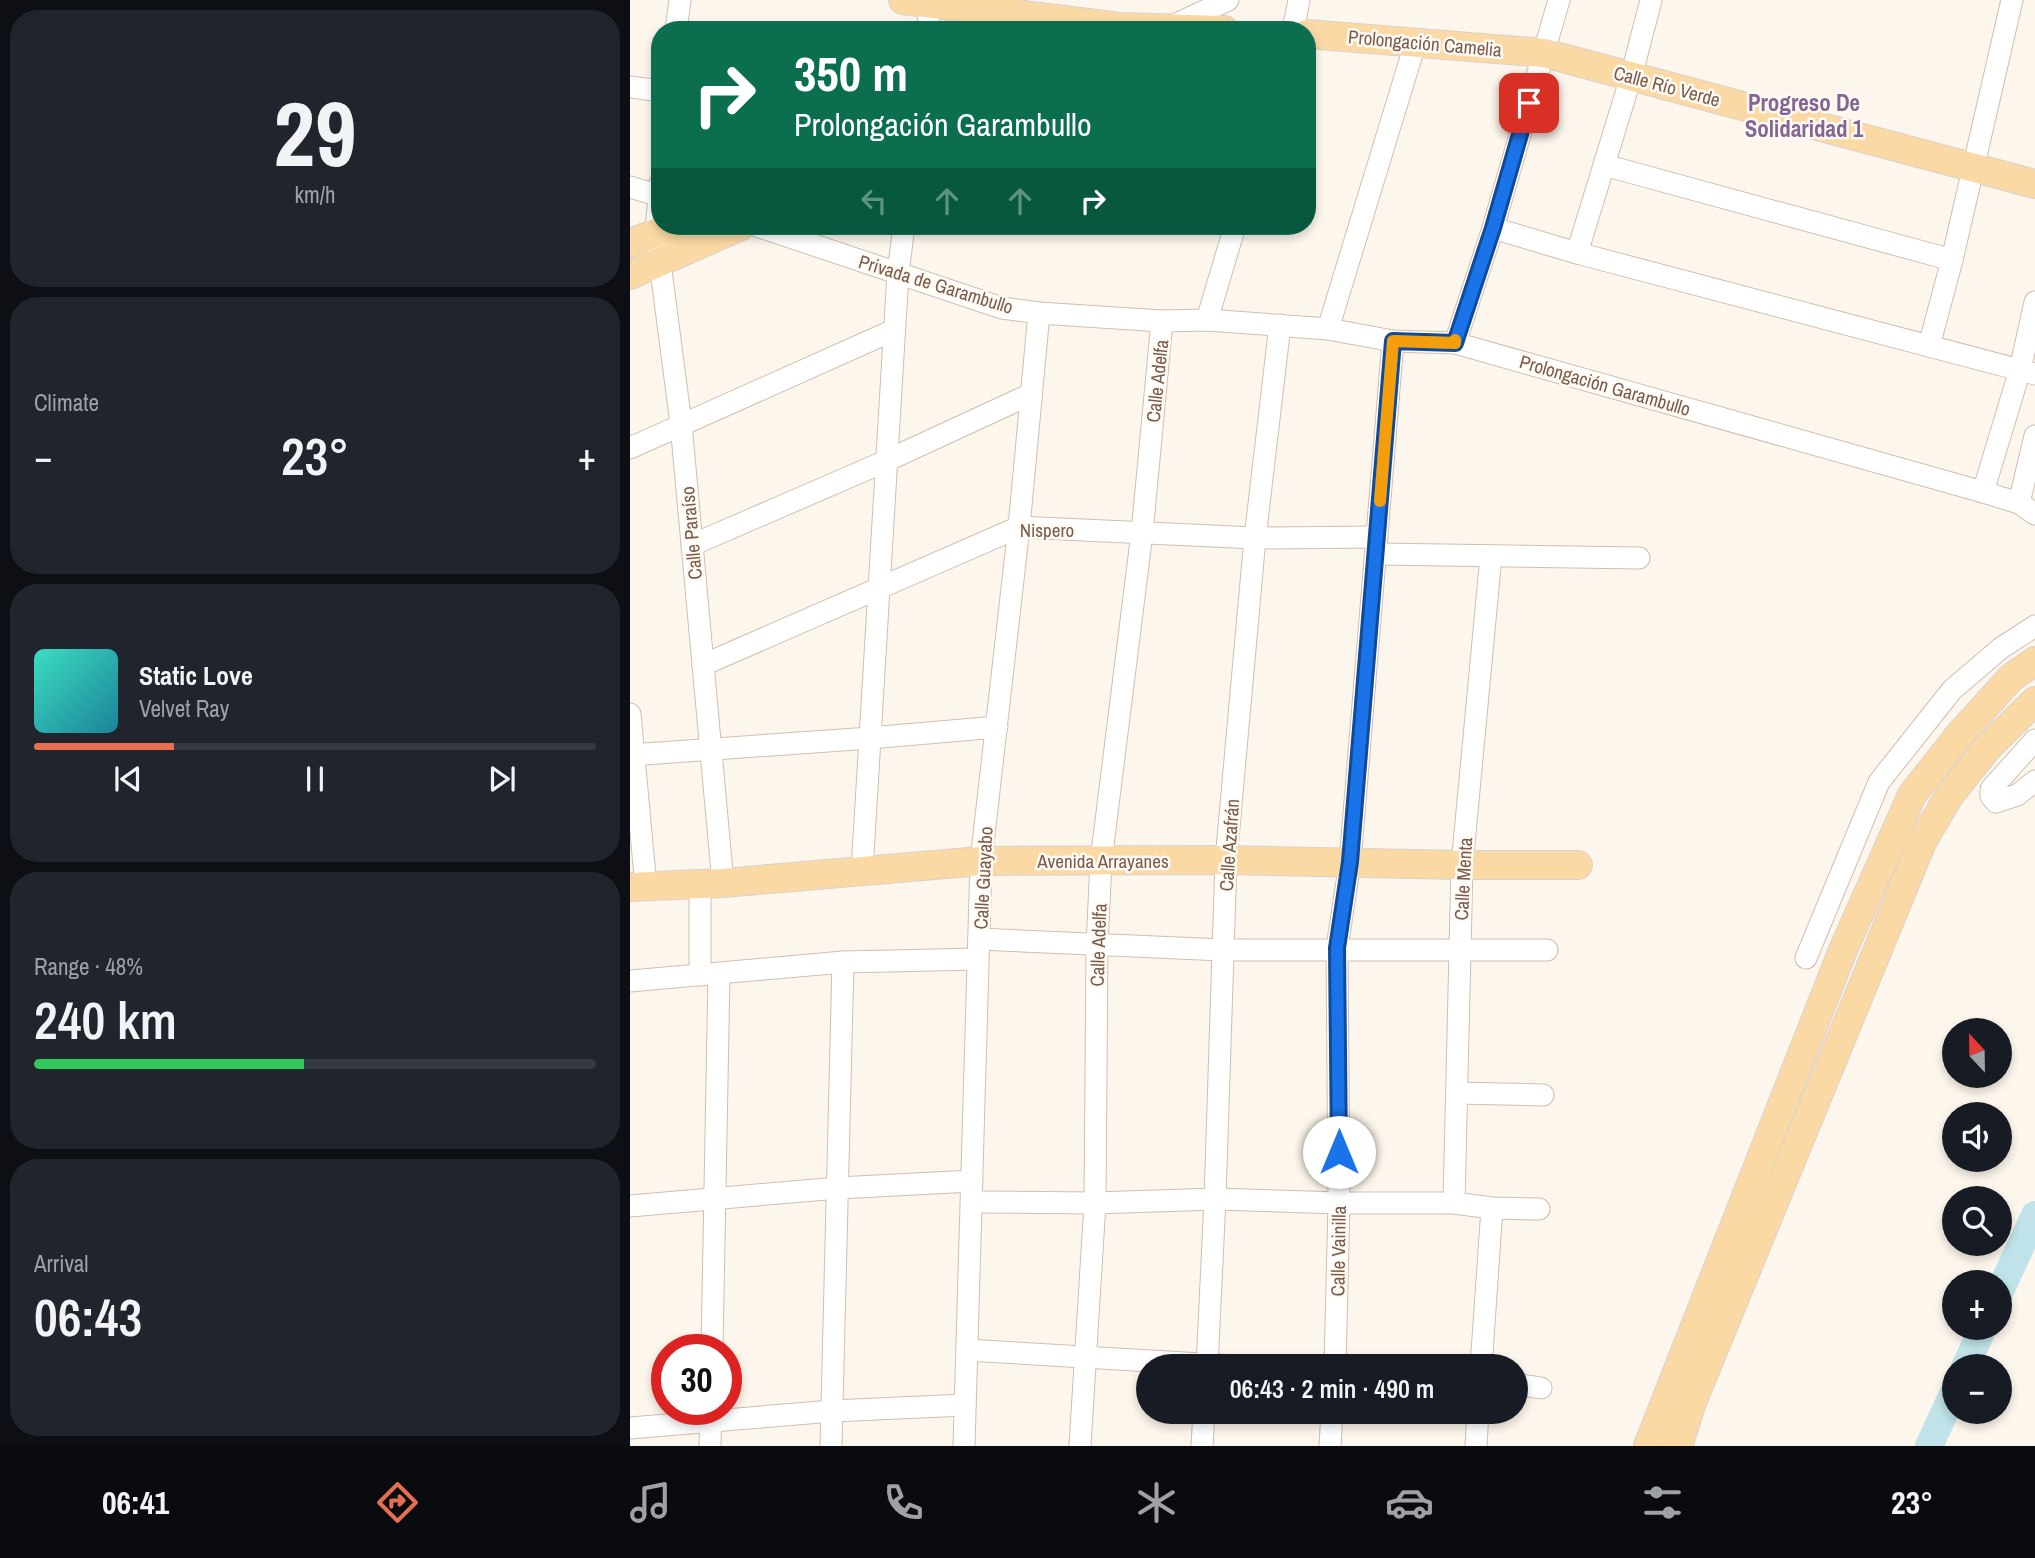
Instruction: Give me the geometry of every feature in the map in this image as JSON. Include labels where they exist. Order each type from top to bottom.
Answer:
[{"type":"main road","points":[[923,8],[1023,7],[1083,21]]},
{"type":"main road","name":"Prolongación Camelia","points":[[1316,35],[1544,53]]},
{"type":"main road","name":"Calle Río Verde","points":[[1544,53],[2035,184]]},
{"type":"main road","points":[[630,243],[651,235]]},
{"type":"main road","points":[[630,275],[720,235]]},
{"type":"main road","points":[[1648,1446],[1843,950],[1912,795],[1960,734],[2011,678],[2035,661]]},
{"type":"main road","points":[[1678,1446],[1692,1402],[1922,842],[1956,786],[1988,747],[2035,701]]},
{"type":"main road","name":"Avenida Arrayanes","points":[[638,887],[712,884],[981,861],[1226,860],[1577,865]]},
{"type":"street","points":[[677,21],[680,0]]},
{"type":"street","points":[[1183,21],[1228,0]]},
{"type":"street","points":[[1294,21],[1298,0]]},
{"type":"street","points":[[1455,343],[1493,228],[1559,0]]},
{"type":"street","points":[[1577,253],[1631,77],[1651,0]]},
{"type":"street","points":[[1929,346],[1952,260],[2009,0]]},
{"type":"street","points":[[1328,329],[1416,41]]},
{"type":"street","points":[[630,87],[651,90]]},
{"type":"street","points":[[1604,165],[1952,260]]},
{"type":"street","points":[[630,187],[651,190]]},
{"type":"street","points":[[1493,228],[1577,253],[2027,372]]},
{"type":"street","name":"Calle Paraíso","points":[[664,235],[660,261],[681,424],[711,750],[710,974],[715,1198],[712,1334]]},
{"type":"street","name":"Privada de Garambullo","points":[[784,235],[1002,309],[1163,321]]},
{"type":"street","points":[[862,872],[894,330],[903,235]]},
{"type":"street","points":[[1207,320],[1232,235]]},
{"type":"street","points":[[1983,492],[2027,372],[2035,302]]},
{"type":"street","name":"Calle Guayabo","points":[[964,1446],[981,861],[1019,527],[1039,313]]},
{"type":"street","name":"Prolongación Garambullo","points":[[1163,321],[1207,320],[1279,325],[1328,329],[1393,341],[1455,343],[1983,492],[2027,509]]},
{"type":"street","name":"Calle Adelfa","points":[[1080,1446],[1095,1203],[1097,946],[1101,861],[1142,533],[1163,321]]},
{"type":"street","name":"Calle Azafrán","points":[[1208,1354],[1226,860],[1255,538],[1279,325]]},
{"type":"street","points":[[630,448],[894,330]]},
{"type":"street","name":"Calle Vainilla","points":[[1335,1354],[1339,1203],[1337,948],[1350,862],[1393,341]]},
{"type":"street","points":[[692,545],[887,461],[1031,394]]},
{"type":"street","points":[[2027,509],[2035,436]]},
{"type":"street","name":"Nispero","points":[[703,665],[1019,527],[1255,538],[1491,556],[1639,558]]},
{"type":"street","name":"Calle Menta","points":[[1454,1203],[1462,865],[1491,556]]},
{"type":"street","points":[[1806,958],[1879,782],[1952,690],[2001,648],[2035,626]]},
{"type":"street","points":[[630,713],[638,887]]},
{"type":"street","points":[[632,755],[997,727]]},
{"type":"street","points":[[2035,740],[1991,789],[1991,796],[1996,802],[2017,795],[2035,781]]},
{"type":"street","points":[[630,981],[978,949],[1097,946],[1222,950],[1547,950]]},
{"type":"street","points":[[831,1446],[843,962]]},
{"type":"street","points":[[1457,1093],[1543,1095]]},
{"type":"street","points":[[630,1206],[838,1188],[972,1191],[1095,1203],[1215,1199],[1454,1203],[1492,1208],[1539,1209]]},
{"type":"street","points":[[1482,1354],[1492,1208]]},
{"type":"street","points":[[967,1350],[1136,1361]]},
{"type":"street","points":[[1528,1386],[1541,1388]]},
{"type":"street","points":[[742,1413],[965,1405]]},
{"type":"street","points":[[630,1428],[651,1424]]},
{"type":"street","points":[[1202,1446],[1203,1424]]},
{"type":"street","points":[[1330,1446],[1331,1424]]},
{"type":"street","points":[[1476,1446],[1477,1424]]},
{"type":"street","points":[[710,1425],[710,1446]]},
{"type":"waterway","points":[[2010,1270],[2035,1215]]},
{"type":"waterway","points":[[1971,1354],[1977,1340]]},
{"type":"waterway","points":[[1929,1446],[1942,1418]]},
{"type":"slow traffic","points":[[1380,501],[1393,341],[1455,343],[1455,340]]},
{"type":"district","name":"Progreso De Solidaridad 1","points":[[1804,115]]},
{"type":"route","points":[[1339,1152],[1337,948],[1350,862],[1393,341],[1455,343],[1493,228],[1529,103]]}]
